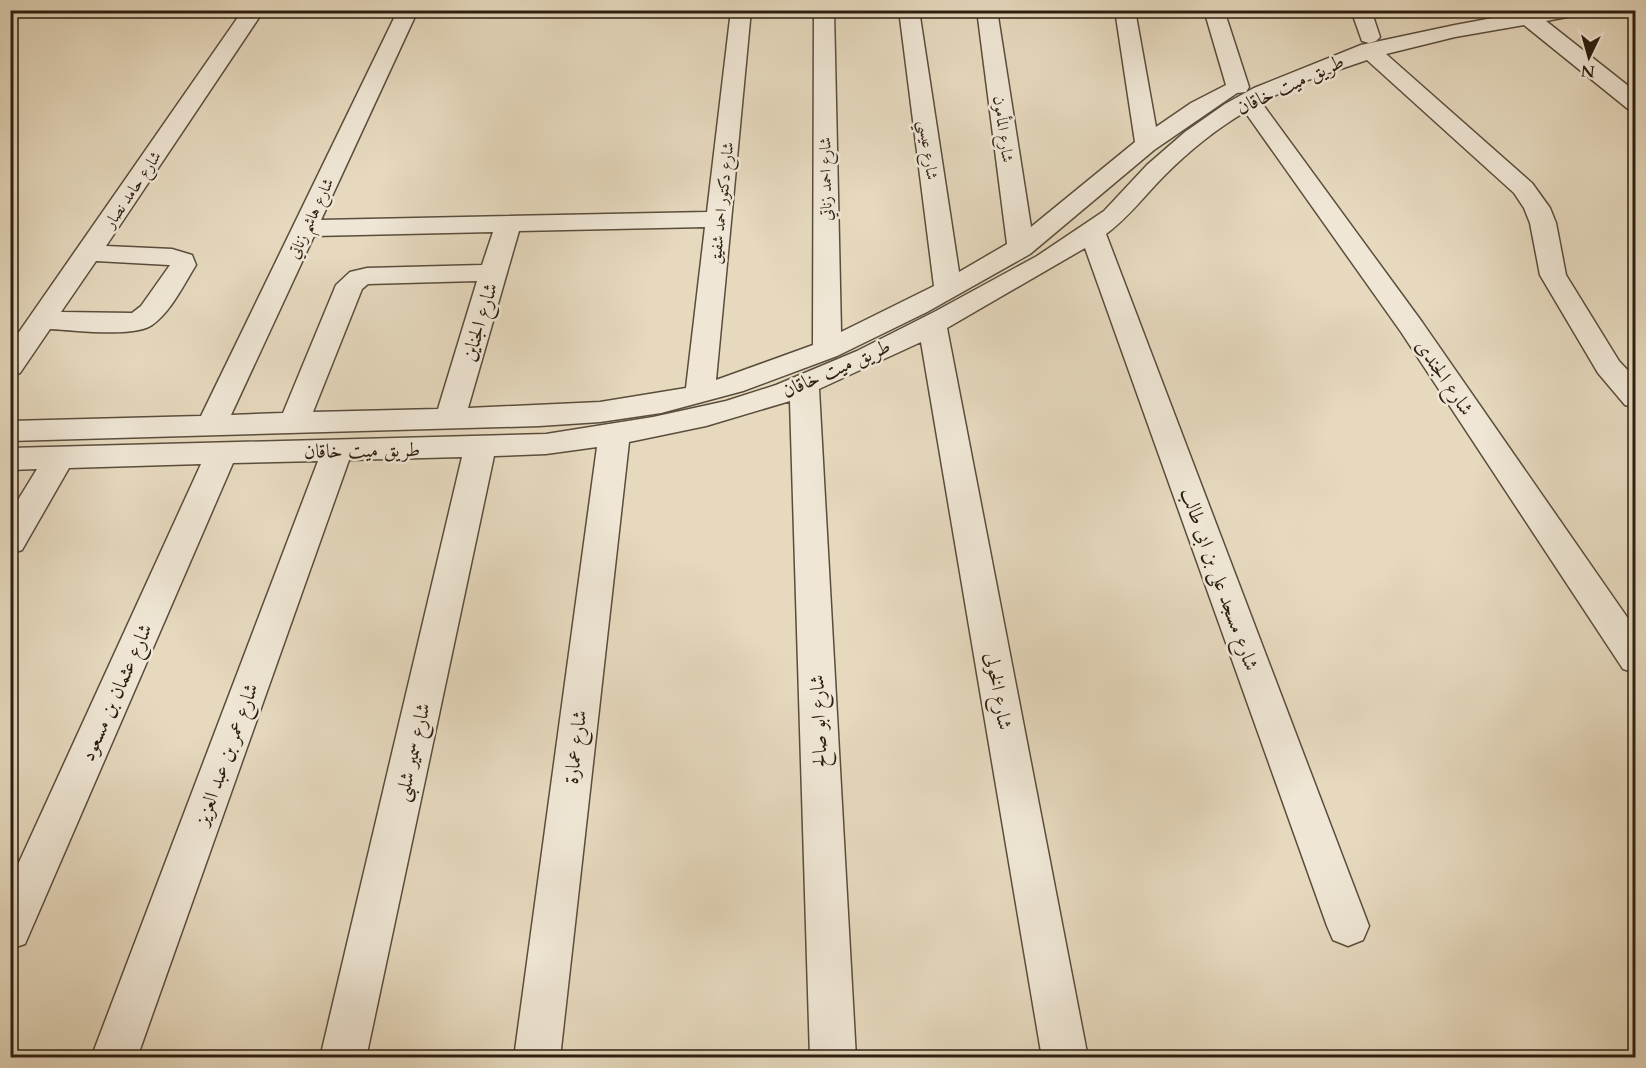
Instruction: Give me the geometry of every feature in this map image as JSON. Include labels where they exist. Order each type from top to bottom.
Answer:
[{"type":"street","name":"شارع حامد نصار","points":[[10,367],[254,10]]},
{"type":"street","name":"شارع هاشم زناتي","points":[[216,440],[306,228],[408,10]]},
{"type":"street","name":"شارع دكتور احمد شفيق","points":[[700,394],[741,10]]},
{"type":"street","name":"شارع احمد زناتي","points":[[824,10],[827,348]]},
{"type":"street","name":"شارع عيسي","points":[[909,10],[948,289]]},
{"type":"street","name":"شارع المأمون","points":[[987,10],[1021,248]]},
{"type":"street","points":[[1125,10],[1147,144]]},
{"type":"street","name":"شارع الجندى","points":[[1215,10],[1243,94],[1412,328],[1635,659]]},
{"type":"street","points":[[1361,10],[1369,43],[1523,188],[1537,208],[1543,223],[1553,275],[1608,367],[1635,398]]},
{"type":"street","name":"طريق ميت خاقان","points":[[10,459],[59,458],[216,440],[294,423],[580,414],[621,410],[700,394],[827,348],[919,305],[1021,248],[1188,113],[1309,72],[1369,43],[1461,19],[1576,10]]},
{"type":"street","points":[[1518,14],[1635,104]]},
{"type":"street","name":"طريق ميت خاقان","points":[[10,431],[216,440],[337,451],[546,444],[614,436],[711,415],[804,384],[932,325],[1031,270],[1092,232],[1124,206],[1154,172],[1243,94]]},
{"type":"street","points":[[306,228],[720,219]]},
{"type":"street","name":"شارع الجناين","points":[[450,419],[508,224]]},
{"type":"street","name":"شارع مسجد على بن ابى طالب","points":[[1092,232],[1348,926]]},
{"type":"street","points":[[42,320],[123,323],[140,321],[151,312],[183,265],[183,261],[172,257],[88,253]]},
{"type":"street","points":[[294,423],[350,285],[354,281],[367,276],[494,273]]},
{"type":"street","name":"شارع الخولى","points":[[932,325],[1065,1058]]},
{"type":"street","name":"شارع ابو صالح","points":[[804,384],[833,1058]]},
{"type":"street","name":"شارع عمارة","points":[[537,1058],[614,436]]},
{"type":"street","name":"شارع عثمان بن مسعود","points":[[10,930],[216,440]]},
{"type":"street","name":"شارع سمير شلبى","points":[[343,1058],[480,447]]},
{"type":"street","name":"شارع عمر بن عبد العزيز","points":[[114,1058],[337,451]]},
{"type":"street","points":[[10,542],[59,458]]}]
